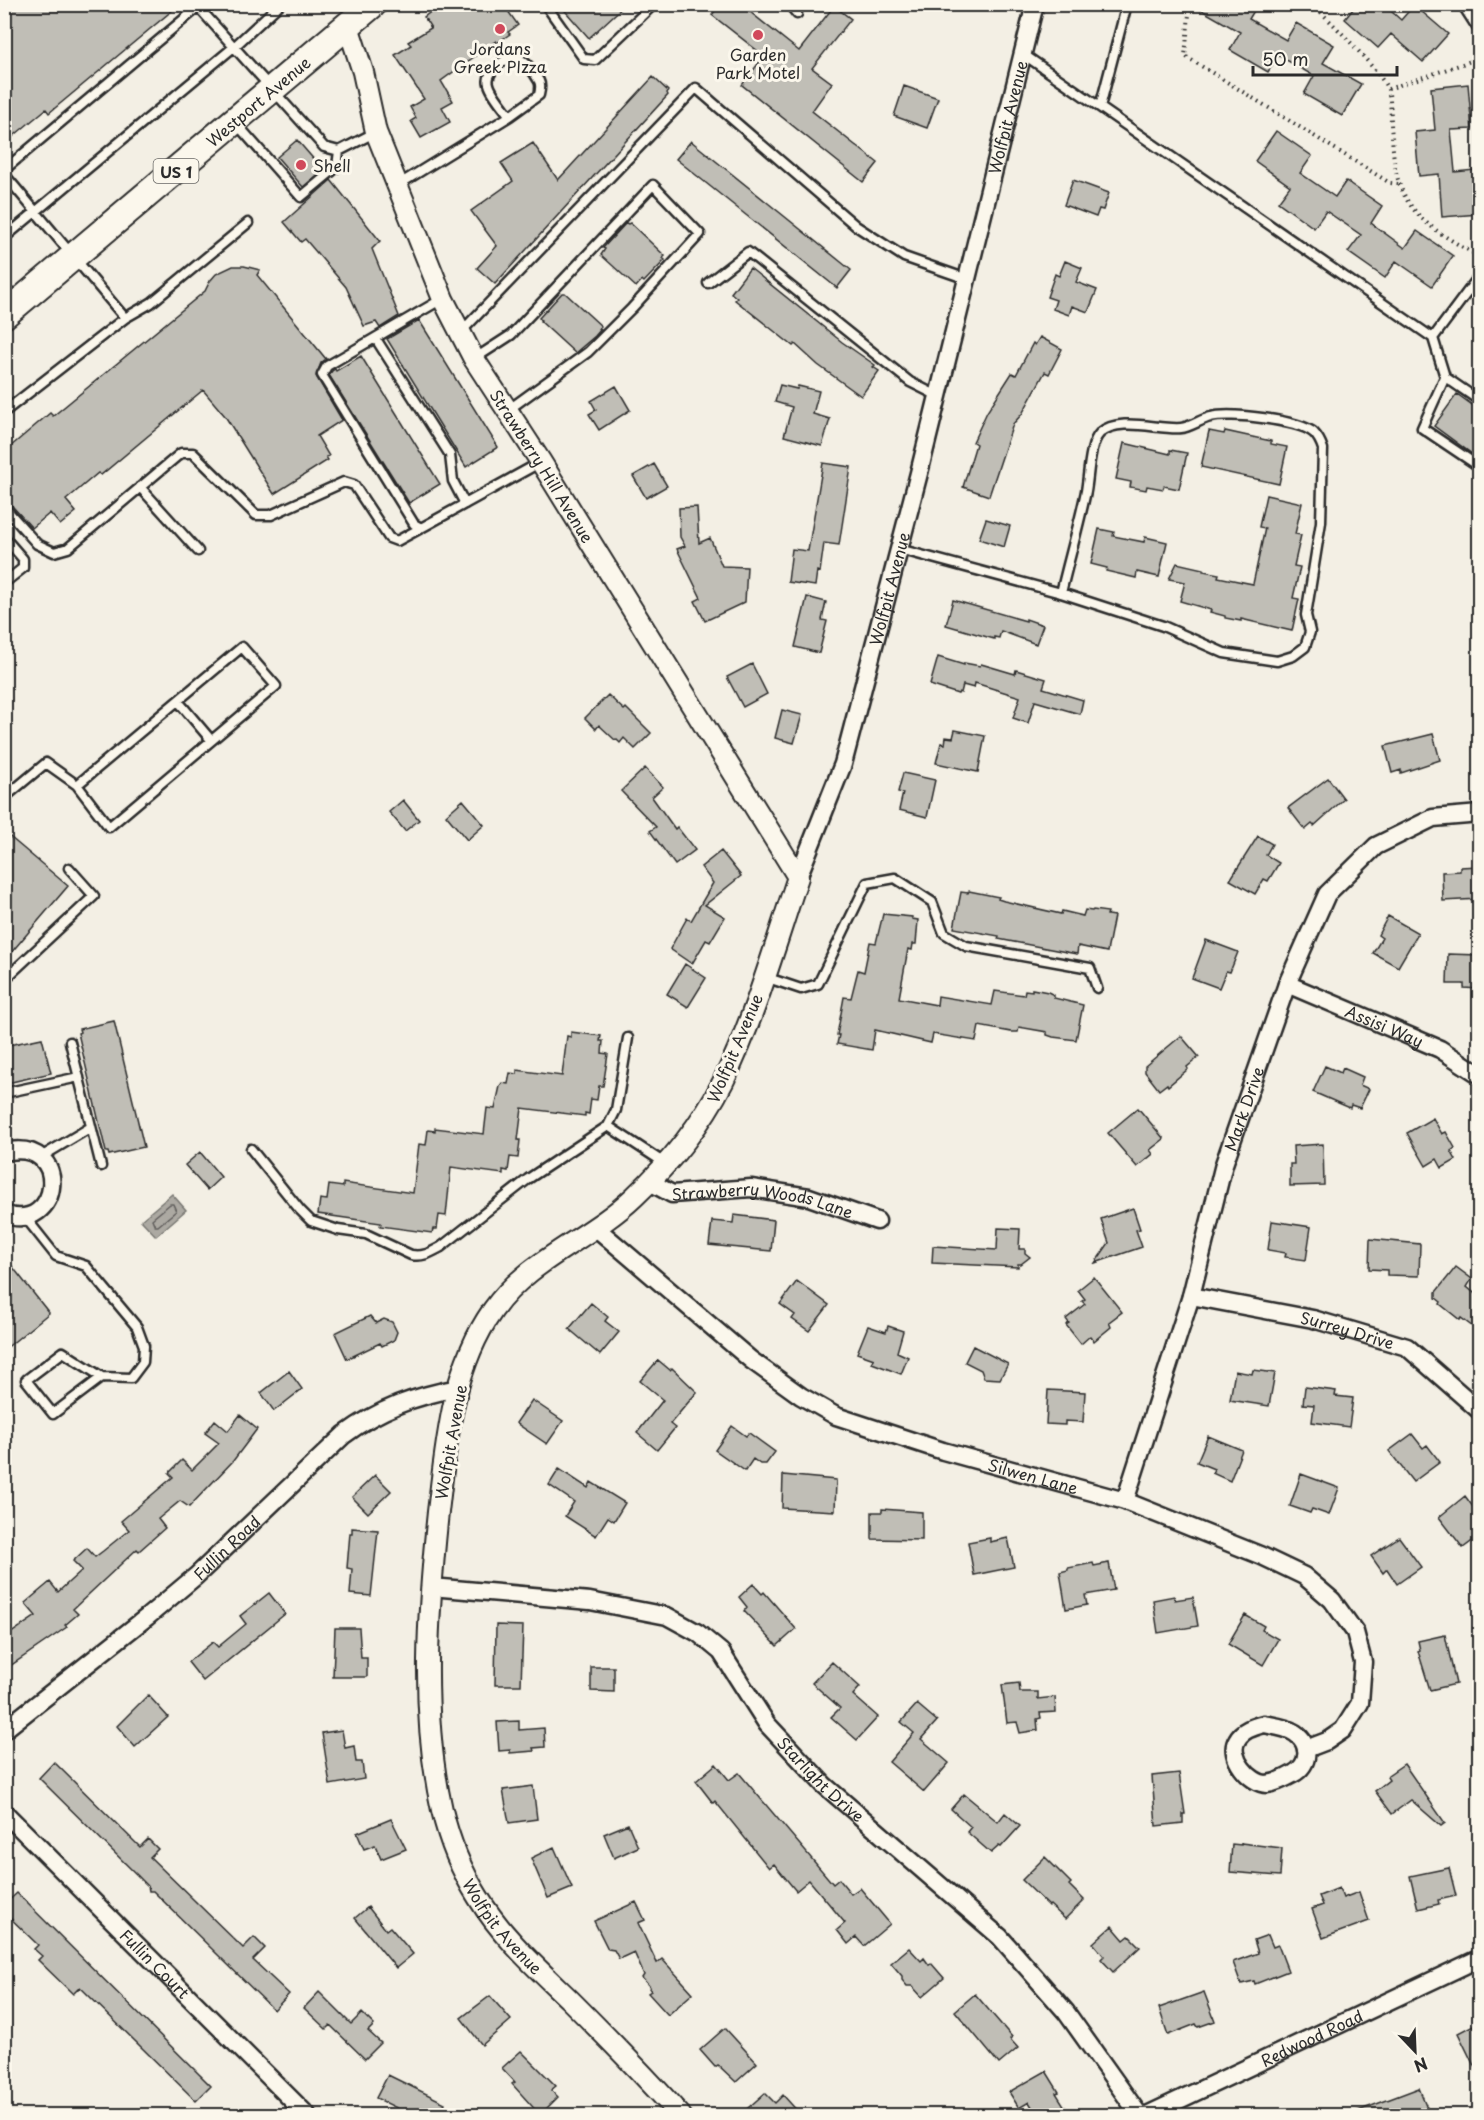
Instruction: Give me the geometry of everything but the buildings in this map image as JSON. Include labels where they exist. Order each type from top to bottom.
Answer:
[{"type":"main road","name":"Westport Avenue","points":[[4,315],[373,4]]},
{"type":"street","name":"Wolfpit Avenue","points":[[681,2115],[615,2045],[512,1943],[484,1906],[464,1871],[445,1819],[434,1762],[429,1680],[431,1587],[444,1467],[458,1388],[479,1332],[501,1299],[540,1263],[624,1206],[650,1182],[706,1112],[740,1042],[798,877],[843,764],[938,396],[1035,4]]},
{"type":"street","name":"Strawberry Hill Avenue","points":[[348,26],[363,72],[376,132],[442,298],[474,358],[798,877]]},
{"type":"street","name":"Mark Drive","points":[[1125,1501],[1191,1296],[1224,1164],[1287,984],[1327,894],[1376,846],[1433,818],[1479,814]]},
{"type":"street","name":"Assisi Way","points":[[1287,984],[1440,1049],[1479,1075]]},
{"type":"street","points":[[4,1152],[16,1149],[29,1151],[41,1157],[48,1165],[53,1187],[44,1207],[35,1213],[24,1217],[4,1214]]},
{"type":"street","name":"Strawberry Woods Lane","points":[[650,1182],[672,1194],[751,1188],[809,1197],[877,1221]]},
{"type":"street","name":"Silwen Lane","points":[[595,1227],[751,1360],[793,1391],[836,1416],[943,1451],[1125,1501],[1262,1556],[1304,1576],[1332,1600],[1355,1632],[1363,1662],[1360,1703],[1343,1730],[1327,1741],[1306,1749]]},
{"type":"street","name":"Surrey Drive","points":[[1191,1296],[1313,1319],[1407,1347],[1479,1411]]},
{"type":"street","name":"Fullin Road","points":[[4,1730],[196,1576],[344,1435],[371,1416],[401,1402],[427,1393],[458,1388]]},
{"type":"street","name":"Starlight Drive","points":[[431,1587],[590,1601],[667,1616],[698,1633],[721,1652],[767,1724],[824,1785],[1000,1937],[1066,2012],[1140,2115]]},
{"type":"street","name":"Fullin Court","points":[[4,1812],[308,2115]]},
{"type":"street","name":"Redwood Road","points":[[1145,2115],[1479,1958]]},
{"type":"lane","points":[[4,238],[235,46],[280,4]]},
{"type":"lane","points":[[545,4],[584,59],[595,60],[654,4]]},
{"type":"lane","points":[[789,4],[797,14]]},
{"type":"lane","points":[[1100,107],[1127,4]]},
{"type":"lane","points":[[1462,4],[1479,32]]},
{"type":"lane","points":[[125,318],[4,172],[201,6],[324,147],[339,151],[376,132]]},
{"type":"lane","points":[[1023,54],[1433,338],[1445,377],[1479,401]]},
{"type":"lane","points":[[398,186],[510,116],[539,95],[540,83],[519,58],[513,57],[492,69],[489,76],[489,84],[510,116]]},
{"type":"lane","points":[[461,333],[696,88],[856,226],[904,257],[967,279]]},
{"type":"lane","points":[[235,122],[301,197],[337,166],[339,151]]},
{"type":"lane","points":[[474,358],[511,335],[653,185],[700,234],[588,352],[508,410]]},
{"type":"lane","points":[[4,412],[125,318],[151,303],[248,223]]},
{"type":"lane","points":[[708,283],[748,252],[910,382],[938,396]]},
{"type":"lane","points":[[1433,338],[1479,275]]},
{"type":"lane","points":[[421,528],[414,524],[322,375],[327,366],[442,298]]},
{"type":"lane","points":[[376,339],[450,455],[453,481],[465,504]]},
{"type":"lane","points":[[1445,377],[1422,428],[1479,468]]},
{"type":"lane","points":[[899,549],[1061,593],[1163,626],[1224,653],[1277,661],[1293,656],[1305,647],[1310,632],[1306,615],[1321,522],[1323,449],[1320,441],[1303,427],[1283,421],[1255,418],[1213,416],[1182,428],[1111,426],[1098,435],[1091,455],[1086,489],[1061,593]]},
{"type":"lane","points":[[4,507],[38,544],[54,552],[68,548],[181,453],[193,453],[256,514],[271,515],[344,482],[354,485],[389,538],[397,541],[541,462]]},
{"type":"lane","points":[[140,487],[198,551]]},
{"type":"lane","points":[[4,537],[23,559],[23,568],[4,583]]},
{"type":"lane","points":[[4,798],[46,764],[77,785],[109,827],[276,686],[242,646],[77,785]]},
{"type":"lane","points":[[178,701],[210,740]]},
{"type":"lane","points":[[4,980],[93,896],[69,868]]},
{"type":"lane","points":[[764,977],[801,989],[818,984],[867,883],[895,879],[932,902],[944,933],[966,946],[1090,968],[1097,988]]},
{"type":"lane","points":[[251,1149],[311,1221],[338,1230],[366,1234],[411,1255],[427,1255],[528,1179],[608,1126],[616,1110],[628,1038]]},
{"type":"lane","points":[[70,1042],[101,1166]]},
{"type":"lane","points":[[4,1093],[79,1077]]},
{"type":"lane","points":[[608,1126],[666,1164]]},
{"type":"lane","points":[[41,1157],[91,1127]]},
{"type":"lane","points":[[24,1217],[56,1256],[86,1266],[137,1327],[144,1346],[143,1362],[131,1378],[102,1377],[63,1352],[26,1380],[53,1414],[102,1377]]},
{"type":"path","points":[[1190,4],[1185,56],[1390,183],[1399,183]]},
{"type":"path","points":[[1312,4],[1388,89],[1399,183],[1407,201],[1422,220],[1439,233],[1479,256]]},
{"type":"path","points":[[1388,89],[1479,58]]},
{"type":"water","points":[[172,1194],[186,1210],[156,1236],[141,1220]]},
{"type":"place","name":"Jordans Greek PIzza","points":[[500,29]]},
{"type":"place","name":"Garden Park Motel","points":[[758,35]]},
{"type":"place","name":"Shell","points":[[301,165]]}]
